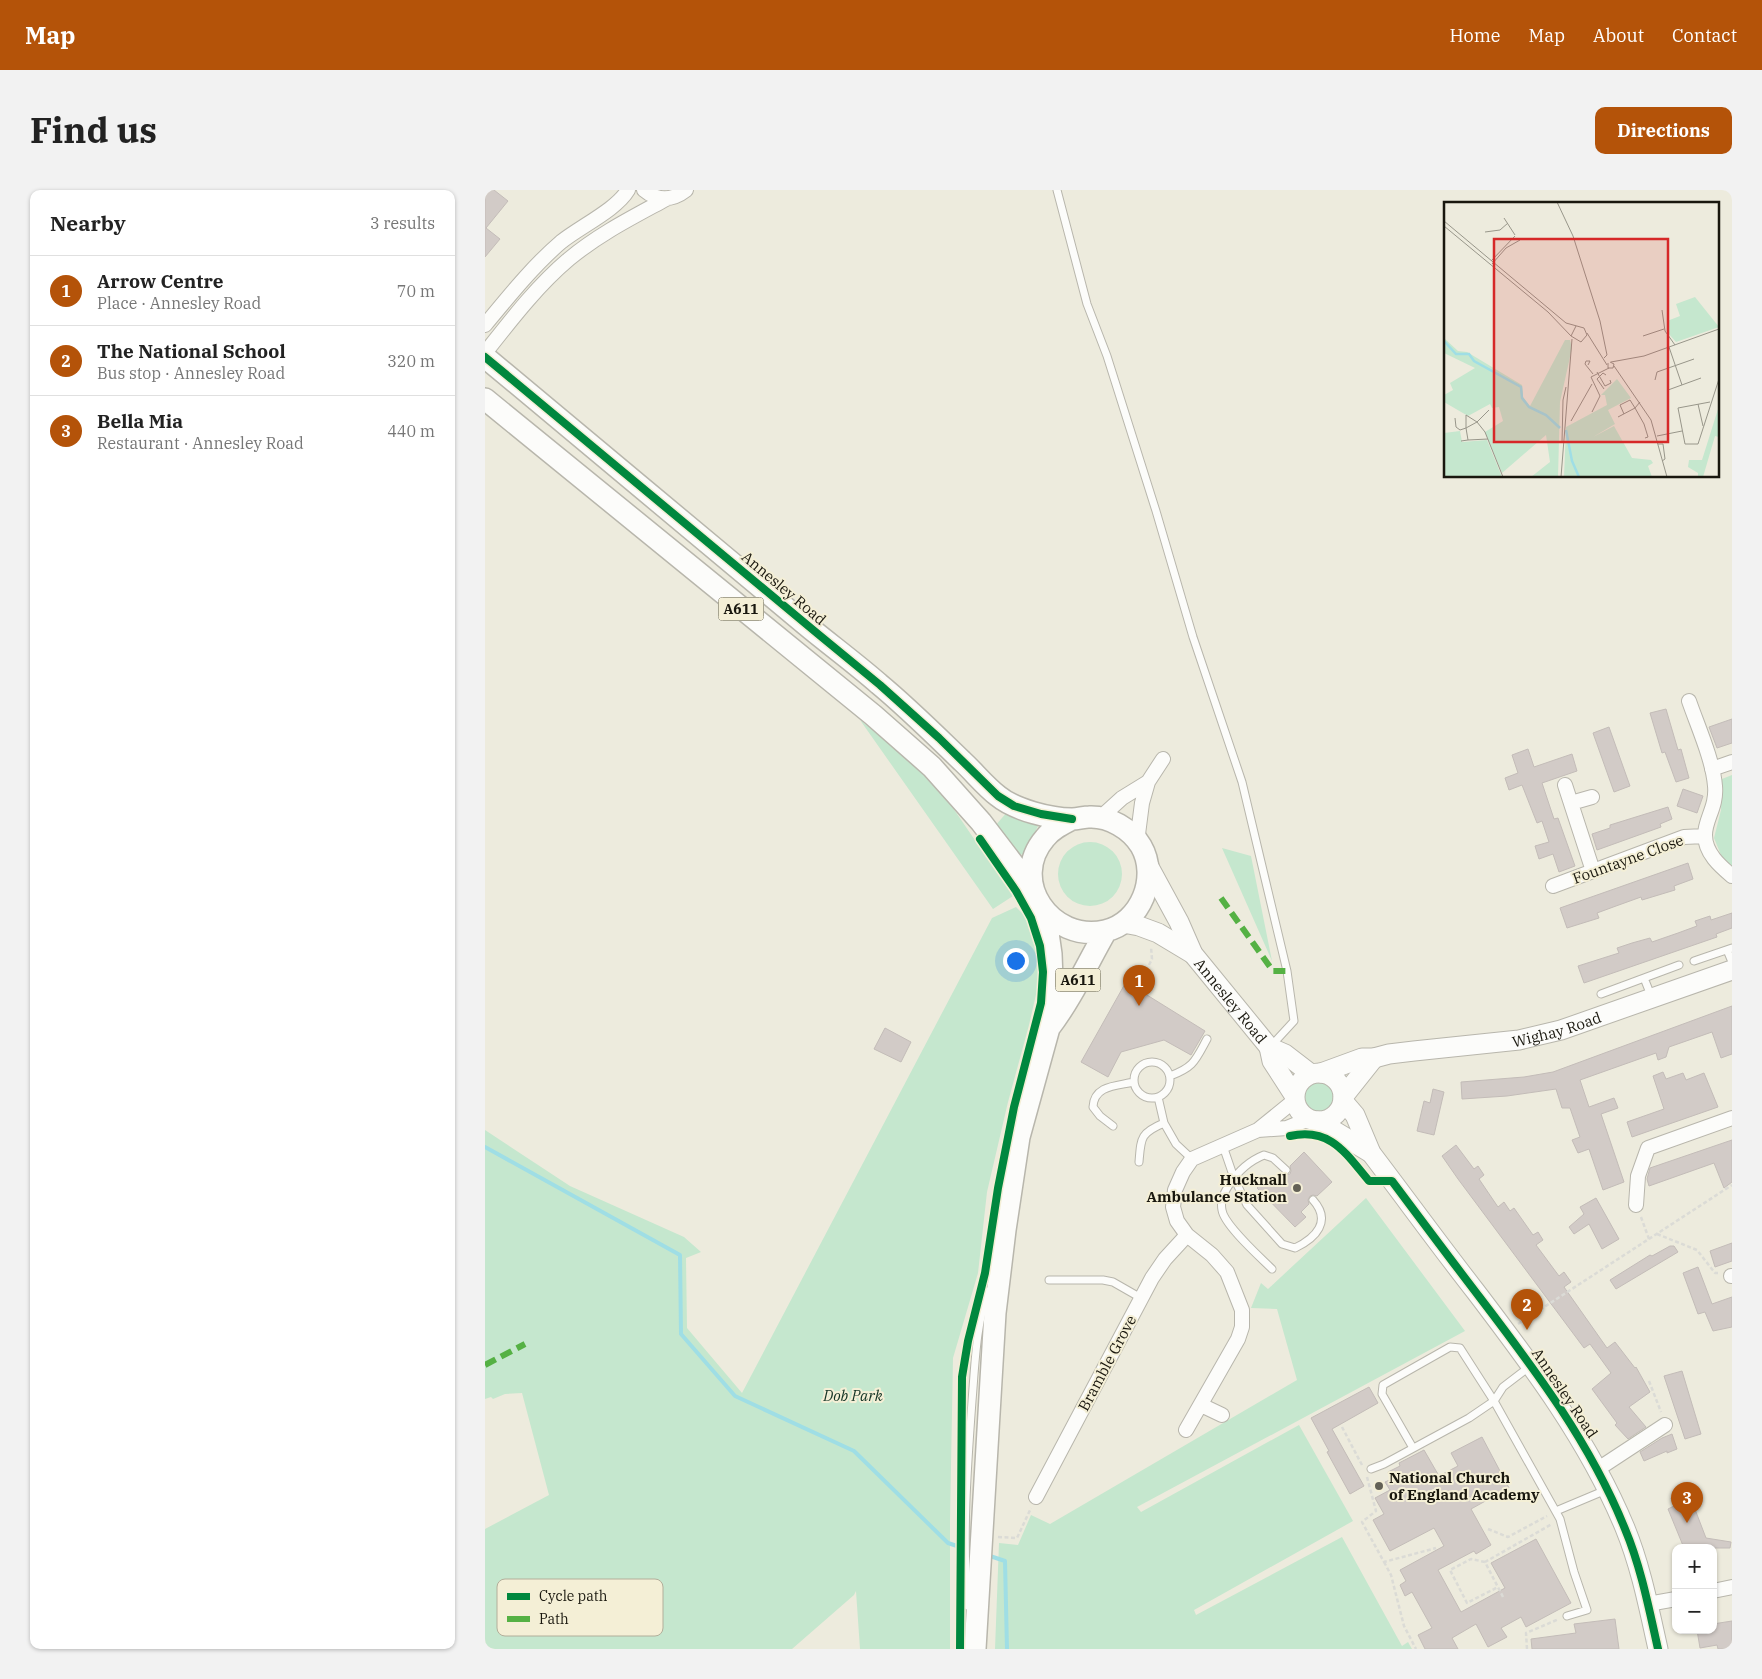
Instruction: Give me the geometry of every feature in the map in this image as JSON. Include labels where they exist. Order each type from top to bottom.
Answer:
[{"type":"main road","name":"Annesley Road","points":[[485,357],[880,684],[998,796],[1014,806],[1041,814],[1072,819]]},
{"type":"main road","name":"A611","points":[[485,399],[873,715],[932,767],[981,822],[1033,890]]},
{"type":"main road","points":[[1092,817],[1111,821],[1128,831],[1141,846],[1148,865],[1148,881],[1144,898],[1135,912],[1114,927],[1089,933],[1073,931],[1057,923],[1045,912],[1033,890],[1031,873],[1035,855],[1043,840],[1056,827],[1072,819],[1092,817]]},
{"type":"main road","name":"Annesley Road","points":[[1148,865],[1179,922],[1193,954],[1269,1048],[1272,1061],[1295,1098]]},
{"type":"main road","name":"A611","points":[[973,1649],[995,1313],[1019,1137],[1049,1028],[1051,963],[1045,912]]},
{"type":"main road","name":"Annesley Road","points":[[1114,927],[1139,926],[1158,933],[1193,954]]},
{"type":"main road","name":"A611","points":[[1049,1028],[1065,1007],[1083,971],[1114,927]]},
{"type":"main road","name":"Wighay Road","points":[[1316,1073],[1362,1058],[1519,1040],[1553,1032],[1732,970]]},
{"type":"main road","name":"Annesley Road","points":[[1269,1048],[1285,1054],[1316,1073]]},
{"type":"main road","points":[[1343,1099],[1342,1088],[1337,1080],[1329,1075],[1316,1073],[1299,1082],[1295,1098],[1301,1114],[1313,1120],[1327,1120],[1340,1109],[1343,1099],[1375,1058]]},
{"type":"main road","name":"Annesley Road","points":[[1343,1099],[1355,1115],[1371,1153],[1531,1365],[1575,1430],[1598,1469],[1632,1547],[1658,1649]]},
{"type":"main road","name":"Annesley Road","points":[[1313,1120],[1371,1153]]},
{"type":"street","points":[[485,325],[557,246],[618,203],[628,190]]},
{"type":"street","points":[[644,190],[651,196],[667,199]]},
{"type":"street","points":[[485,353],[533,293],[569,259],[613,228],[667,199],[676,197],[686,190]]},
{"type":"street","points":[[1689,701],[1712,769],[1715,786],[1715,802],[1705,836],[1710,852],[1717,864],[1732,876]]},
{"type":"street","points":[[1137,842],[1142,803],[1148,782],[1163,759]]},
{"type":"street","points":[[1712,769],[1732,762]]},
{"type":"street","points":[[1101,818],[1122,798],[1148,782]]},
{"type":"street","points":[[1565,785],[1593,871]]},
{"type":"street","points":[[1571,804],[1592,797]]},
{"type":"street","name":"Fountayne Close","points":[[1553,886],[1685,838],[1705,836]]},
{"type":"street","points":[[1186,1430],[1238,1339],[1242,1327],[1242,1310],[1227,1272],[1221,1264],[1187,1235],[1175,1214],[1173,1198],[1178,1181],[1192,1159],[1258,1130],[1295,1098]]},
{"type":"street","points":[[1636,1205],[1637,1176],[1648,1148],[1732,1118]]},
{"type":"street","points":[[1258,1130],[1287,1128],[1313,1120]]},
{"type":"street","name":"Bramble Grove","points":[[1035,1499],[1141,1298],[1165,1259],[1187,1235]]},
{"type":"street","points":[[1201,1405],[1222,1415]]},
{"type":"street","points":[[1598,1469],[1665,1425]]},
{"type":"street","points":[[1717,1590],[1732,1587]]},
{"type":"street","points":[[1648,1604],[1672,1600]]},
{"type":"lane","points":[[1057,190],[1087,304],[1107,356],[1193,637],[1242,782],[1287,971],[1294,1021],[1269,1048]]},
{"type":"lane","points":[[1694,961],[1730,949],[1732,962]]},
{"type":"lane","points":[[1601,994],[1679,965]]},
{"type":"lane","points":[[1644,978],[1652,998]]},
{"type":"lane","points":[[1170,1076],[1185,1070],[1194,1063],[1207,1039]]},
{"type":"lane","points":[[1149,1062],[1155,1062],[1164,1066],[1170,1076],[1169,1086],[1163,1094],[1153,1098],[1143,1095],[1134,1082],[1136,1072],[1149,1062]]},
{"type":"lane","points":[[1113,1126],[1100,1116],[1093,1107],[1093,1099],[1097,1092],[1106,1088],[1134,1082]]},
{"type":"lane","points":[[1158,1097],[1164,1123],[1176,1144],[1192,1159]]},
{"type":"lane","points":[[1139,1162],[1141,1140],[1149,1130],[1164,1123]]},
{"type":"lane","points":[[1223,1146],[1234,1178],[1247,1205],[1282,1244],[1295,1248],[1307,1243],[1319,1228],[1323,1219],[1320,1208],[1313,1200]]},
{"type":"lane","points":[[1272,1269],[1227,1222],[1222,1211],[1222,1197],[1234,1178],[1250,1160],[1263,1155],[1273,1158],[1286,1170]]},
{"type":"lane","points":[[1049,1280],[1103,1280],[1113,1282],[1141,1298]]},
{"type":"lane","points":[[1413,1448],[1382,1394],[1383,1385],[1450,1348],[1460,1348],[1494,1402],[1560,1519],[1573,1572],[1587,1610],[1567,1616]]},
{"type":"lane","points":[[1371,1469],[1384,1464],[1469,1418],[1494,1402],[1503,1387],[1531,1365]]},
{"type":"lane","points":[[1556,1511],[1608,1489]]},
{"type":"path","points":[[1506,1332],[1732,1185]]},
{"type":"path","points":[[1636,1205],[1649,1239]]},
{"type":"path","points":[[1657,1234],[1697,1250],[1715,1273],[1731,1276]]},
{"type":"path","points":[[1649,1381],[1665,1425]]},
{"type":"path","points":[[1342,1427],[1365,1471],[1375,1511],[1362,1522],[1391,1575],[1404,1626],[1416,1649]]},
{"type":"path","points":[[996,1537],[1017,1538],[1035,1499]]},
{"type":"path","points":[[1488,1529],[1508,1537],[1556,1511]]},
{"type":"path","points":[[1498,1587],[1467,1603],[1450,1570],[1471,1559],[1485,1562],[1560,1519]]},
{"type":"path","points":[[1384,1562],[1436,1548]]},
{"type":"path","points":[[1485,1562],[1503,1597]]},
{"type":"path","points":[[1527,1649],[1526,1634],[1567,1616]]},
{"type":"green space","points":[[860,720],[911,761],[953,808],[1013,896],[993,909]]},
{"type":"green space","points":[[1732,775],[1732,868],[1723,860],[1714,838],[1721,810],[1722,779]]},
{"type":"green space","points":[[1008,811],[1039,824],[1024,854],[1020,855],[995,826]]},
{"type":"green space","points":[[1090,842],[1108,848],[1116,856],[1122,874],[1116,892],[1108,900],[1090,906],[1072,900],[1064,892],[1058,874],[1064,856],[1072,848]]},
{"type":"green space","points":[[1222,848],[1251,856],[1272,961]]},
{"type":"green space","name":"Dob Park","points":[[1016,907],[1027,918],[1036,945],[1040,977],[987,1192],[978,1273],[953,1358],[950,1649],[860,1649],[856,1591],[854,1595],[792,1649],[485,1649],[485,1529],[549,1495],[522,1393],[505,1394],[493,1399],[491,1397],[485,1399],[485,1130],[570,1186],[684,1237],[701,1252],[686,1258],[687,1328],[742,1393],[992,918]]},
{"type":"green space","points":[[1318,1080],[1330,1085],[1335,1097],[1330,1109],[1318,1114],[1306,1109],[1301,1097],[1306,1085]]},
{"type":"green space","points":[[1366,1198],[1465,1331],[1137,1507],[1141,1512],[1299,1425],[1353,1521],[1194,1610],[1196,1615],[1342,1537],[1402,1646],[1408,1642],[1412,1649],[995,1649],[999,1543],[1018,1545],[1031,1515],[1050,1524],[1297,1380],[1277,1309],[1251,1308],[1261,1283],[1268,1289]]},
{"type":"building","points":[[485,190],[494,190],[508,201],[486,228],[500,239],[485,257]]},
{"type":"building","points":[[1666,709],[1678,750],[1681,749],[1689,778],[1676,782],[1665,752],[1662,753],[1650,713]]},
{"type":"building","points":[[1732,719],[1732,743],[1717,748],[1709,727]]},
{"type":"building","points":[[1609,727],[1630,786],[1614,792],[1593,733]]},
{"type":"building","points":[[1528,749],[1534,767],[1572,754],[1577,771],[1542,783],[1554,819],[1558,818],[1575,866],[1559,872],[1553,854],[1539,859],[1535,846],[1549,842],[1542,821],[1537,823],[1522,785],[1509,790],[1505,778],[1518,773],[1512,755]]},
{"type":"building","points":[[1683,789],[1703,796],[1697,813],[1677,806]]},
{"type":"building","points":[[1668,807],[1672,819],[1660,824],[1661,827],[1597,850],[1592,834],[1610,828],[1610,825]]},
{"type":"building","points":[[1688,863],[1693,879],[1674,886],[1675,890],[1642,900],[1641,897],[1597,913],[1599,918],[1567,928],[1560,908]]},
{"type":"building","points":[[1732,913],[1732,928],[1716,934],[1717,937],[1584,983],[1578,966],[1619,953],[1617,948],[1650,938],[1652,942],[1697,926],[1695,921],[1710,916],[1711,920]]},
{"type":"building","points":[[1126,982],[1205,1031],[1191,1055],[1164,1040],[1121,1052],[1108,1077],[1081,1062]]},
{"type":"building","points":[[1732,1006],[1732,1054],[1721,1058],[1712,1032],[1669,1047],[1666,1057],[1658,1060],[1656,1053],[1580,1080],[1589,1107],[1614,1098],[1618,1108],[1601,1114],[1624,1182],[1603,1190],[1589,1149],[1578,1153],[1572,1140],[1580,1137],[1570,1108],[1562,1108],[1556,1089],[1507,1096],[1462,1099],[1461,1082],[1524,1077],[1553,1072]]},
{"type":"building","points":[[885,1028],[911,1042],[901,1062],[874,1049]]},
{"type":"building","points":[[1663,1072],[1666,1079],[1683,1073],[1686,1080],[1704,1073],[1718,1107],[1632,1137],[1627,1122],[1664,1109],[1653,1076]]},
{"type":"building","points":[[1433,1089],[1444,1092],[1434,1135],[1417,1131],[1424,1101],[1430,1103]]},
{"type":"building","points":[[1732,1140],[1732,1182],[1724,1188],[1714,1163],[1649,1186],[1647,1179],[1650,1168]]},
{"type":"building","points":[[1456,1145],[1474,1169],[1478,1166],[1484,1175],[1479,1179],[1498,1207],[1504,1202],[1510,1211],[1514,1208],[1533,1235],[1538,1232],[1543,1240],[1536,1245],[1559,1276],[1564,1272],[1571,1282],[1564,1287],[1607,1348],[1615,1342],[1636,1367],[1650,1392],[1629,1407],[1646,1427],[1628,1439],[1615,1425],[1617,1423],[1592,1389],[1611,1373],[1590,1344],[1584,1348],[1442,1156]]},
{"type":"building","name":"Hucknall Ambulance Station","points":[[1304,1152],[1332,1182],[1317,1196],[1310,1196],[1309,1204],[1301,1212],[1306,1217],[1295,1227],[1257,1188],[1267,1178],[1272,1183],[1282,1173],[1285,1175],[1290,1174],[1290,1166]]},
{"type":"building","points":[[1596,1198],[1619,1239],[1602,1249],[1589,1224],[1574,1234],[1569,1227],[1584,1214],[1580,1207]]},
{"type":"building","points":[[1732,1243],[1732,1261],[1715,1267],[1710,1251]]},
{"type":"building","points":[[1670,1246],[1674,1246],[1678,1252],[1616,1289],[1610,1280],[1650,1255],[1652,1256]]},
{"type":"building","points":[[1698,1267],[1712,1304],[1732,1297],[1732,1327],[1713,1331],[1705,1312],[1698,1314],[1683,1273]]},
{"type":"building","points":[[1682,1371],[1701,1434],[1685,1439],[1664,1376]]},
{"type":"building","points":[[1369,1387],[1378,1403],[1332,1429],[1364,1486],[1350,1494],[1311,1418]]},
{"type":"building","points":[[1672,1434],[1677,1449],[1667,1453],[1667,1451],[1644,1461],[1640,1452]]},
{"type":"building","points":[[1482,1437],[1509,1488],[1471,1509],[1491,1545],[1476,1554],[1474,1551],[1438,1570],[1461,1612],[1505,1588],[1491,1563],[1536,1539],[1571,1603],[1526,1627],[1521,1617],[1501,1628],[1507,1637],[1488,1647],[1476,1624],[1452,1638],[1458,1649],[1425,1649],[1418,1635],[1432,1628],[1412,1592],[1405,1596],[1400,1585],[1406,1581],[1400,1570],[1444,1546],[1434,1528],[1390,1551],[1373,1520],[1384,1514],[1375,1498],[1390,1490],[1385,1482],[1392,1479],[1388,1472],[1400,1466],[1399,1463],[1424,1450],[1439,1476],[1458,1466],[1451,1453]]},
{"type":"building","points":[[1688,1491],[1706,1538],[1731,1542],[1730,1548],[1717,1548],[1717,1544],[1682,1544],[1668,1509],[1674,1506],[1671,1498]]},
{"type":"building","points":[[1615,1619],[1619,1649],[1532,1649],[1531,1639],[1576,1633],[1574,1624]]},
{"type":"building","points":[[1732,1621],[1732,1649],[1718,1649],[1717,1645],[1700,1648],[1698,1634],[1717,1634],[1717,1623]]},
{"type":"waterway","points":[[485,1147],[680,1255],[681,1334],[735,1396],[854,1451],[948,1543],[975,1552]]},
{"type":"waterway","points":[[987,1555],[1005,1561],[1007,1649]]},
{"type":"marked path","points":[[1221,898],[1273,971],[1287,971]]},
{"type":"marked path","points":[[485,1365],[525,1344]]},
{"type":"cycle path","points":[[485,357],[880,685],[939,738],[998,796],[1014,806],[1041,814],[1072,819]]},
{"type":"cycle path","points":[[960,1649],[962,1377],[968,1341],[985,1273],[998,1188],[1014,1107],[1041,1003],[1043,972],[1040,946],[1031,918],[1016,891],[980,839]]},
{"type":"cycle path","points":[[1290,1136],[1304,1134],[1316,1135],[1327,1139],[1345,1153],[1369,1181],[1392,1181],[1542,1381],[1596,1467],[1625,1529],[1640,1573],[1658,1649]]},
{"type":"place","name":"Arrow Centre","points":[[1139,1006]]},
{"type":"place","name":"Hucknall Ambulance Station","points":[[1297,1188]]},
{"type":"place","name":"The National School","points":[[1527,1330]]},
{"type":"place","name":"National Church of England Academy","points":[[1379,1486]]},
{"type":"place","name":"Bella Mia","points":[[1687,1523]]}]
